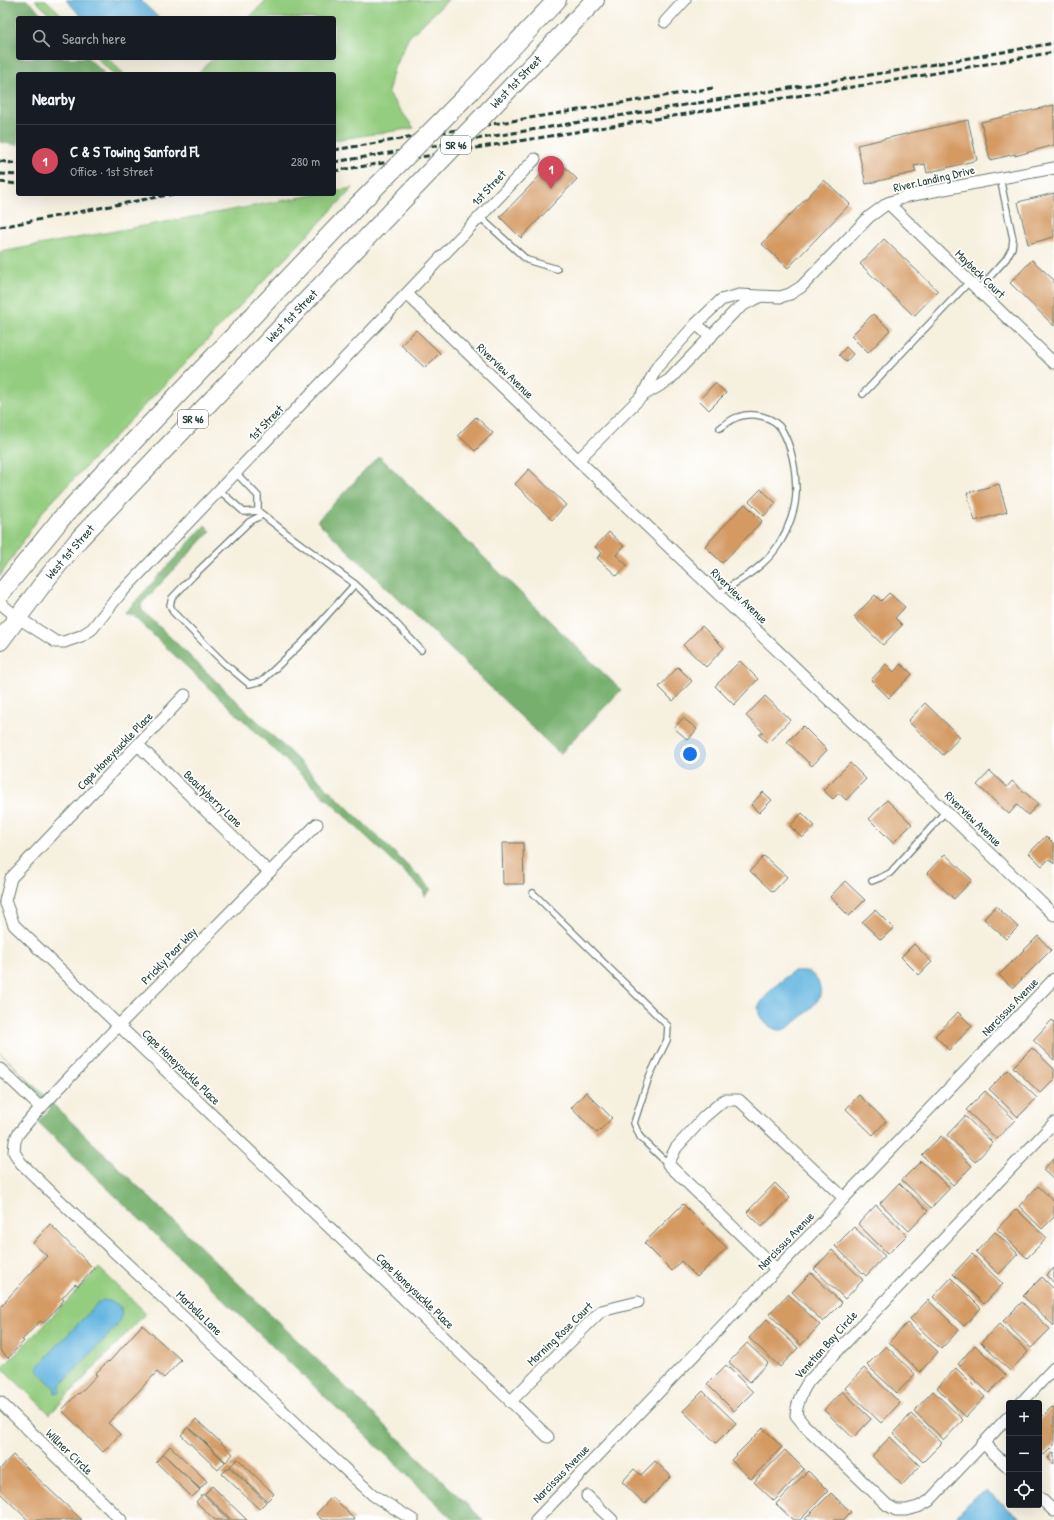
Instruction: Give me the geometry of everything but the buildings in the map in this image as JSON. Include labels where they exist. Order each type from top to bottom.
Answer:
[{"type":"main road","name":"SR 46","points":[[0,594],[60,520],[95,482],[557,0]]},
{"type":"main road","name":"West 1st Street","points":[[0,641],[17,617],[80,538],[114,501],[595,0]]},
{"type":"street","points":[[665,22],[685,0]]},
{"type":"street","name":"1st Street","points":[[0,603],[17,617],[56,642],[64,642],[81,636],[92,629],[120,594],[535,158]]},
{"type":"street","name":"River Landing Drive","points":[[642,396],[657,367],[696,324],[721,300],[739,295],[780,297],[790,294],[801,287],[869,216],[888,203],[908,196],[1054,168]]},
{"type":"street","name":"Maybeck Court","points":[[888,203],[1054,363]]},
{"type":"street","name":"Riverview Avenue","points":[[407,294],[578,460],[1054,915]]},
{"type":"street","name":"River Landing Drive","points":[[578,460],[642,396],[669,380],[734,312],[760,296]]},
{"type":"street","points":[[696,324],[711,337]]},
{"type":"street","name":"Cape Honeysuckle Place","points":[[185,695],[10,878],[5,901],[14,925],[548,1437]]},
{"type":"street","name":"Beautyberry Lane","points":[[138,744],[269,872]]},
{"type":"street","name":"Prickly Pear Way","points":[[40,1108],[317,824]]},
{"type":"street","name":"Narcissus Avenue","points":[[536,1520],[776,1269],[818,1228],[844,1198],[1054,979]]},
{"type":"street","points":[[0,1069],[40,1108]]},
{"type":"street","points":[[776,1269],[668,1164],[676,1148],[704,1117],[724,1100],[739,1100],[844,1198]]},
{"type":"street","name":"Marbella Lane","points":[[40,1108],[23,1127],[15,1141],[14,1152],[21,1163],[373,1495],[413,1520]]},
{"type":"street","name":"Venetian Bay Circle","points":[[1006,1419],[929,1501],[918,1507],[896,1510],[887,1505],[804,1425],[796,1415],[796,1405],[799,1395],[808,1382],[1054,1123]]},
{"type":"street","name":"Morning Rose Court","points":[[510,1402],[601,1311],[638,1302]]},
{"type":"street","points":[[1024,1400],[1054,1368]]},
{"type":"street","name":"Willner Circle","points":[[0,1402],[121,1520]]},
{"type":"street","points":[[983,1443],[1006,1465]]},
{"type":"street","points":[[587,1496],[612,1520]]},
{"type":"street","points":[[1042,1500],[1054,1511]]},
{"type":"lane","points":[[863,394],[973,286],[1006,259],[1012,248],[1013,239],[1000,178]]},
{"type":"lane","points":[[480,216],[527,260],[557,269]]},
{"type":"lane","points":[[718,594],[756,569],[770,557],[790,523],[796,493],[790,449],[782,429],[775,422],[756,415],[744,416],[731,420],[720,428]]},
{"type":"lane","points":[[236,473],[258,496],[260,513]]},
{"type":"lane","points":[[219,490],[244,512],[260,513],[354,584],[390,617],[421,650]]},
{"type":"lane","points":[[260,513],[193,576],[172,598],[170,605],[173,612],[224,663],[249,684],[262,681],[303,642],[354,584]]},
{"type":"lane","points":[[872,881],[882,878],[890,872],[946,811]]},
{"type":"lane","points":[[533,893],[668,1026],[667,1040],[649,1077],[634,1123],[640,1137],[668,1164]]},
{"type":"green space","points":[[0,0],[27,0],[44,16],[16,16],[16,60],[90,60],[103,72],[16,72],[16,145],[0,142]]},
{"type":"green space","points":[[35,0],[46,0],[63,16],[52,16]]},
{"type":"green space","points":[[266,0],[448,0],[409,37],[394,68],[388,93],[414,128],[336,140],[336,72],[200,72],[211,60],[336,60],[336,16],[251,16]]},
{"type":"green space","points":[[99,60],[109,60],[122,72],[111,72]]},
{"type":"green space","points":[[353,188],[43,511],[0,576],[0,252],[308,196],[336,196],[336,191]]},
{"type":"green space","points":[[379,456],[621,690],[560,754],[317,521]]},
{"type":"green space","points":[[205,525],[211,531],[142,603],[142,610],[432,889],[425,896],[423,890],[133,616],[124,614]]},
{"type":"green space","points":[[0,1053],[483,1520],[454,1520],[38,1122],[51,1108],[24,1082],[26,1079]]},
{"type":"green space","points":[[99,1268],[146,1313],[50,1414],[2,1368]]},
{"type":"water","points":[[66,0],[140,0],[157,16],[81,16]]},
{"type":"water","points":[[793,971],[805,971],[812,974],[819,984],[820,995],[817,1002],[796,1022],[786,1029],[777,1030],[762,1020],[758,1007],[765,997]]},
{"type":"water","points":[[103,1300],[110,1301],[119,1306],[122,1312],[119,1322],[64,1381],[60,1386],[60,1392],[55,1393],[55,1389],[38,1371],[38,1366],[97,1304]]},
{"type":"water","points":[[986,1491],[1022,1520],[953,1520],[973,1498]]},
{"type":"railway","points":[[336,162],[901,70],[1054,43]]},
{"type":"railway","points":[[336,171],[902,79],[1054,52]]},
{"type":"railway","points":[[336,150],[713,88]]},
{"type":"railway","points":[[0,161],[16,164]]},
{"type":"railway","points":[[0,174],[16,175]]},
{"type":"railway","points":[[0,182],[16,184]]},
{"type":"railway","points":[[0,227],[163,196]]},
{"type":"place","name":"C & S Towing Sanford Fl","points":[[551,189]]}]
